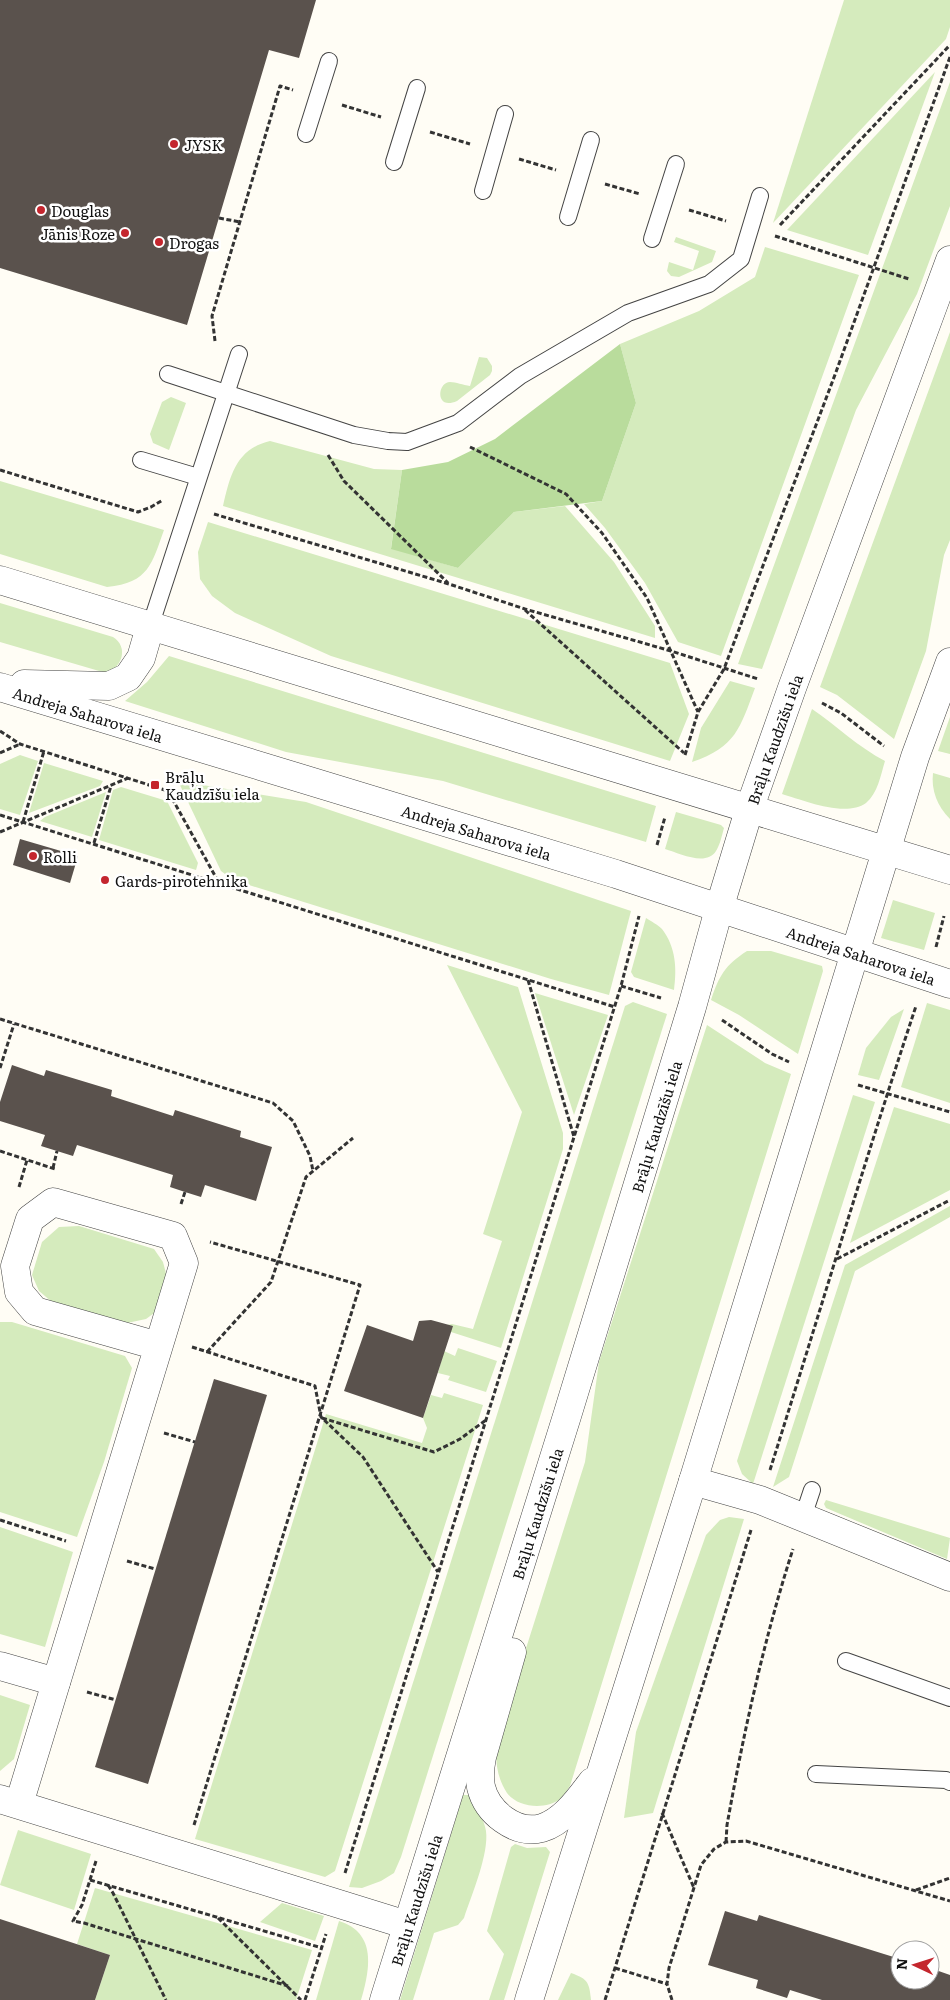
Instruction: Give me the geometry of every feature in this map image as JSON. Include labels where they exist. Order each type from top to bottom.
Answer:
[{"type":"street","name":"Brāļu Kaudzīšu iela","points":[[384,2000],[567,1416],[692,1007],[750,807],[944,283],[950,260]]},
{"type":"street","points":[[0,580],[150,627],[750,807],[950,870]]},
{"type":"street","points":[[0,685],[109,686],[128,677],[141,658],[150,627]]},
{"type":"street","points":[[530,2000],[693,1481],[915,758],[950,662]]},
{"type":"street","name":"Andreja Saharova iela","points":[[0,685],[616,874],[950,984]]},
{"type":"street","points":[[158,1346],[35,1311],[19,1292],[15,1266],[30,1219],[53,1202],[173,1236],[184,1263],[56,1682],[9,1802],[407,1925]]},
{"type":"street","points":[[567,1416],[570,1447],[565,1473],[482,1756],[479,1773],[482,1789],[500,1817],[510,1825],[531,1829],[541,1828],[553,1823],[564,1814],[575,1804],[601,1770]]},
{"type":"street","points":[[693,1481],[760,1500],[950,1577]]},
{"type":"street","points":[[0,1666],[56,1682]]},
{"type":"lane","points":[[306,134],[329,61]]},
{"type":"lane","points":[[394,162],[417,88]]},
{"type":"lane","points":[[483,192],[505,114]]},
{"type":"lane","points":[[568,217],[591,140]]},
{"type":"lane","points":[[652,239],[676,164]]},
{"type":"lane","points":[[168,374],[354,435],[407,442],[458,423],[520,376],[628,313],[709,284],[741,259],[760,196]]},
{"type":"lane","points":[[150,627],[238,354]]},
{"type":"lane","points":[[141,460],[198,477]]},
{"type":"lane","points":[[803,1517],[812,1490]]},
{"type":"lane","points":[[846,1661],[950,1698]]},
{"type":"lane","points":[[816,1774],[949,1777]]},
{"type":"path","points":[[771,234],[950,45]]},
{"type":"path","points":[[683,760],[698,712],[724,669],[836,372],[950,57]]},
{"type":"path","points":[[219,218],[240,222]]},
{"type":"path","points":[[312,422],[324,449],[344,481],[449,584]]},
{"type":"path","points":[[458,423],[470,446],[566,494],[602,533],[647,598],[698,712]]},
{"type":"path","points":[[0,470],[138,512],[162,500],[189,507],[449,584],[525,609],[671,651],[758,679]]},
{"type":"path","points":[[525,609],[685,754]]},
{"type":"path","points":[[817,700],[841,713],[874,740],[891,750]]},
{"type":"path","points":[[0,731],[20,744],[168,790],[219,883]]},
{"type":"path","points":[[0,753],[20,744]]},
{"type":"path","points":[[23,822],[44,751]]},
{"type":"path","points":[[0,832],[129,778]]},
{"type":"path","points":[[94,843],[111,786]]},
{"type":"path","points":[[657,845],[668,809]]},
{"type":"path","points":[[0,815],[615,1007]]},
{"type":"path","points":[[305,2000],[615,1007],[639,916]]},
{"type":"path","points":[[934,954],[944,916]]},
{"type":"path","points":[[528,979],[574,1137]]},
{"type":"path","points":[[621,986],[664,999]]},
{"type":"path","points":[[604,2000],[837,1259],[887,1093],[916,1006]]},
{"type":"path","points":[[0,1019],[273,1103],[293,1121],[310,1156],[313,1171]]},
{"type":"path","points":[[721,1020],[772,1054],[796,1065]]},
{"type":"path","points":[[0,1068],[14,1024]]},
{"type":"path","points":[[858,1085],[950,1112]]},
{"type":"path","points":[[207,1352],[271,1282],[306,1177],[353,1138]]},
{"type":"path","points":[[53,1168],[57,1152]]},
{"type":"path","points":[[837,1259],[950,1200]]},
{"type":"path","points":[[184,1857],[321,1417],[360,1285]]},
{"type":"path","points":[[185,1344],[316,1386],[321,1417],[364,1457],[438,1572]]},
{"type":"path","points":[[321,1417],[434,1452],[460,1438],[486,1419]]},
{"type":"path","points":[[726,1842],[726,1824],[747,1717],[780,1588],[803,1517]]},
{"type":"path","points":[[0,1520],[155,1570]]},
{"type":"path","points":[[662,1813],[694,1888]]},
{"type":"path","points":[[105,1832],[82,1905],[73,1921],[288,1986]]},
{"type":"path","points":[[672,2000],[667,1984],[669,1968],[701,1865],[714,1849],[726,1842],[746,1841],[950,1901]]},
{"type":"path","points":[[916,1890],[950,1878]]},
{"type":"path","points":[[90,1880],[322,1948]]},
{"type":"path","points":[[108,1885],[166,2000]]},
{"type":"path","points":[[217,1917],[301,2000]]},
{"type":"path","points":[[615,1968],[667,1984]]},
{"type":"green space","points":[[844,0],[950,0],[950,27],[946,39],[773,223]]},
{"type":"green space","points":[[935,72],[868,255],[787,230]]},
{"type":"green space","points":[[950,82],[950,206],[917,294],[856,410],[762,669],[738,664]]},
{"type":"green space","points":[[676,237],[716,251],[712,262],[679,277],[671,276],[667,271],[669,262],[693,270],[699,251],[674,242]]},
{"type":"green space","points":[[765,247],[859,275],[721,656],[678,642],[645,583],[605,528],[584,504],[602,501],[636,403],[620,344],[699,311],[755,277]]},
{"type":"green space","points":[[950,332],[950,540],[944,555],[926,651],[894,739],[837,695],[820,687]]},
{"type":"green space","points":[[620,344],[636,403],[602,501],[514,512],[458,568],[391,549],[402,470],[448,462],[495,439]]},
{"type":"green space","points":[[479,357],[487,358],[492,366],[490,375],[457,401],[445,402],[440,395],[443,386],[446,383],[455,382],[470,386]]},
{"type":"green space","points":[[171,397],[186,403],[169,450],[153,443],[150,434],[162,402]]},
{"type":"green space","points":[[270,441],[374,469],[402,470],[391,548],[458,568],[514,512],[565,506],[614,562],[655,626],[655,638],[223,506],[236,465],[249,450]]},
{"type":"green space","points":[[0,481],[164,530],[152,561],[140,576],[132,581],[107,587],[0,554]]},
{"type":"green space","points":[[208,522],[670,663],[689,714],[670,761],[331,656],[235,613],[212,596],[200,579],[198,552]]},
{"type":"green space","points":[[0,603],[113,637],[121,646],[122,651],[119,662],[116,667],[106,673],[0,642]]},
{"type":"green space","points":[[169,656],[656,806],[646,842],[443,781],[286,752],[125,701],[147,682]]},
{"type":"green space","points":[[730,681],[755,688],[740,725],[727,743],[718,750],[692,762],[701,728]]},
{"type":"green space","points":[[812,709],[885,761],[876,789],[866,803],[847,809],[836,808],[782,794]]},
{"type":"green space","points":[[950,717],[950,754],[938,751]]},
{"type":"green space","points":[[20,755],[38,761],[20,815],[0,809],[0,764]]},
{"type":"green space","points":[[44,763],[103,781],[100,786],[29,813]]},
{"type":"green space","points":[[933,773],[950,778],[950,819],[936,798],[933,786]]},
{"type":"green space","points":[[178,781],[306,802],[631,911],[609,995],[551,979],[233,880],[221,871]]},
{"type":"green space","points":[[121,787],[167,801],[198,863],[196,870],[99,840],[113,790]]},
{"type":"green space","points":[[106,792],[92,837],[40,821],[45,817]]},
{"type":"green space","points":[[676,812],[721,825],[724,828],[719,846],[712,856],[692,858],[665,849]]},
{"type":"green space","points":[[893,900],[935,913],[924,950],[881,938]]},
{"type":"green space","points":[[646,918],[662,929],[670,943],[675,966],[674,990],[634,977],[631,972]]},
{"type":"green space","points":[[747,951],[771,951],[822,966],[823,971],[798,1054],[739,1015],[711,1000],[717,984],[728,966]]},
{"type":"green space","points":[[447,965],[518,987],[563,1133],[563,1149],[501,1348],[451,1332],[447,1325],[452,1324],[473,1329],[502,1241],[483,1234],[522,1112]]},
{"type":"green space","points":[[535,993],[608,1015],[574,1115]]},
{"type":"green space","points":[[633,1002],[667,1014],[401,1857],[394,1873],[381,1881],[362,1888],[349,1887],[625,1006]]},
{"type":"green space","points":[[927,1003],[950,1010],[950,1103],[901,1087]]},
{"type":"green space","points":[[904,1009],[879,1080],[858,1075],[866,1048],[891,1017]]},
{"type":"green space","points":[[707,1025],[765,1063],[791,1074],[570,1786],[561,1798],[554,1803],[532,1806],[518,1802],[503,1787],[496,1761],[497,1740],[585,1462],[599,1362]]},
{"type":"green space","points":[[853,1095],[875,1102],[753,1484],[742,1474],[737,1461]]},
{"type":"green space","points":[[894,1107],[950,1124],[950,1190],[850,1243]]},
{"type":"green space","points":[[950,1206],[950,1217],[855,1271],[789,1477],[773,1487],[845,1265]]},
{"type":"green space","points":[[79,1226],[154,1249],[163,1262],[168,1281],[161,1308],[146,1319],[127,1323],[52,1302],[39,1291],[32,1275],[42,1242],[59,1227]]},
{"type":"green space","points":[[0,1322],[12,1322],[125,1356],[132,1368],[104,1462],[77,1537],[0,1512]]},
{"type":"green space","points":[[458,1348],[497,1361],[486,1392],[448,1380],[450,1376],[438,1373],[444,1351],[455,1356]]},
{"type":"green space","points":[[444,1393],[483,1405],[335,1871],[325,1877],[195,1839],[326,1414],[422,1443],[427,1428],[423,1418],[431,1395],[442,1398]]},
{"type":"green space","points":[[826,1500],[950,1538],[947,1559],[826,1508],[824,1504]]},
{"type":"green space","points":[[729,1517],[744,1519],[653,1813],[624,1818],[636,1732],[706,1535],[720,1520]]},
{"type":"green space","points":[[0,1527],[73,1552],[45,1647],[0,1634]]},
{"type":"green space","points":[[0,1695],[30,1705],[14,1759],[0,1771]]},
{"type":"green space","points":[[463,1795],[470,1795],[485,1826],[485,1851],[479,1874],[464,1918],[458,1925],[434,1933],[413,2000],[400,2000]]},
{"type":"green space","points":[[18,1830],[91,1854],[74,1910],[0,1885]]},
{"type":"green space","points":[[515,1844],[527,1848],[546,1847],[550,1852],[504,2000],[489,2000],[504,1954],[487,1931],[511,1847]]},
{"type":"green space","points":[[95,1888],[312,1950],[296,2000],[95,2000],[110,1955],[77,1944]]},
{"type":"green space","points":[[282,1903],[324,1916],[315,1941],[260,1922]]},
{"type":"green space","points":[[339,1921],[360,1934],[368,1953],[367,1976],[361,2000],[316,2000]]},
{"type":"green space","points":[[571,1973],[587,1982],[591,2000],[558,2000]]},
{"type":"building","points":[[0,0],[316,0],[299,58],[269,50],[187,325],[0,268]]},
{"type":"building","points":[[20,839],[78,856],[70,883],[13,865]]},
{"type":"building","points":[[12,1065],[44,1076],[46,1070],[112,1090],[111,1096],[173,1116],[175,1110],[241,1131],[240,1137],[272,1147],[256,1201],[205,1185],[201,1197],[185,1192],[170,1187],[173,1175],[77,1145],[73,1156],[41,1146],[45,1135],[0,1121],[0,1102]]},
{"type":"building","points":[[431,1320],[453,1326],[423,1418],[344,1391],[367,1325],[413,1341],[419,1321]]},
{"type":"building","points":[[214,1379],[267,1395],[148,1784],[95,1767]]},
{"type":"building","points":[[725,1911],[757,1921],[759,1915],[890,1956],[890,1990],[940,1990],[940,1972],[950,1975],[950,2000],[822,2000],[790,1990],[787,1998],[756,1988],[758,1980],[708,1965]]},
{"type":"building","points":[[0,1919],[110,1955],[95,2000],[0,2000]]},
{"type":"place","name":"JYSK","points":[[174,144]]},
{"type":"place","name":"Douglas","points":[[41,210]]},
{"type":"place","name":"Jānis Roze","points":[[125,233]]},
{"type":"place","name":"Drogas","points":[[159,242]]},
{"type":"place","name":"Brāļu Kaudzīšu iela","points":[[155,785]]},
{"type":"place","name":"Rolli","points":[[33,856]]},
{"type":"place","name":"Gards-pirotehnika","points":[[105,880]]}]
